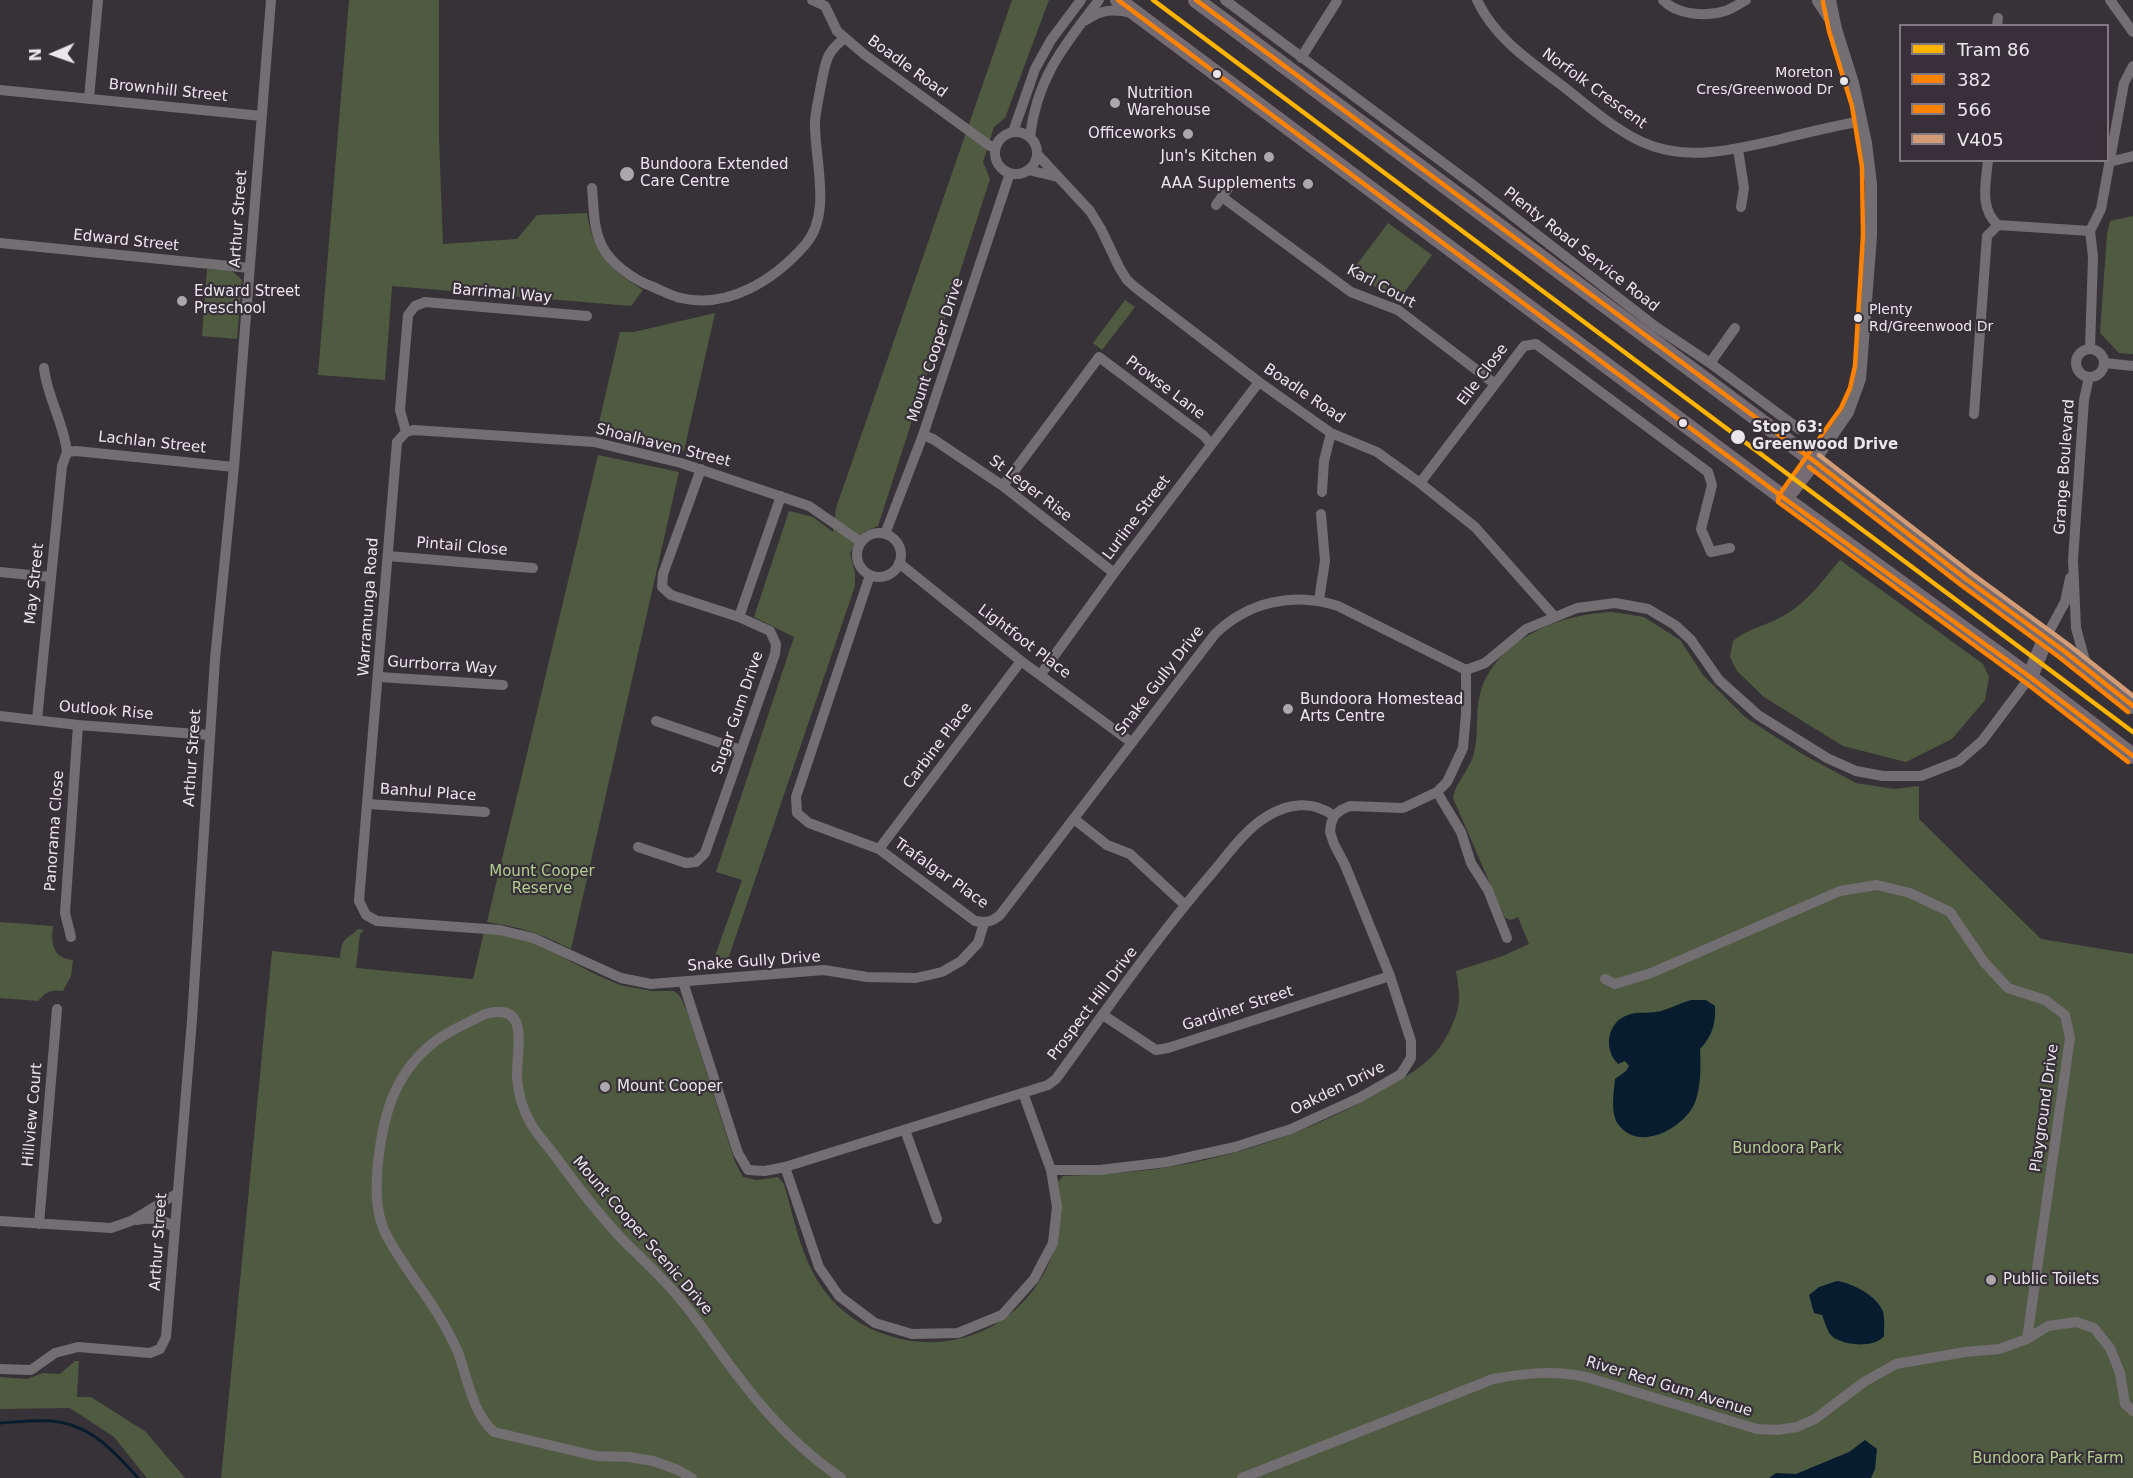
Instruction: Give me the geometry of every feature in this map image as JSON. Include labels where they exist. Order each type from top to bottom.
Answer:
[{"type":"highway","points":[[1118,0],[1785,499],[2030,677],[2133,756]]},
{"type":"highway","points":[[1196,0],[1380,127],[1966,579],[2130,701]]},
{"type":"highway","points":[[1785,499],[1814,461]]},
{"type":"highway","points":[[2030,677],[2046,637]]},
{"type":"street","points":[[89,98],[98,0]]},
{"type":"street","name":"Arthur Street","points":[[0,1369],[31,1370],[55,1353],[68,1348],[144,1353],[160,1349],[164,1344],[167,1330],[192,1020],[210,735],[271,0]]},
{"type":"street","name":"Boadle Road","points":[[812,0],[825,6],[837,31],[845,38],[990,146],[996,147]]},
{"type":"street","points":[[1066,20],[1070,0]]},
{"type":"street","points":[[1013,132],[1035,69],[1052,40],[1082,0]]},
{"type":"street","points":[[1030,137],[1032,120],[1047,73],[1059,52],[1099,0]]},
{"type":"street","name":"Plenty Road Service Road","points":[[1225,0],[1301,58],[1380,127],[1473,185],[1656,327],[1710,363],[1799,429]]},
{"type":"street","name":"Norfolk Crescent","points":[[1477,0],[1491,23],[1513,48],[1629,135],[1655,147],[1707,153],[1738,149],[1862,120]]},
{"type":"street","points":[[1663,0],[1670,7],[1701,15],[1726,11],[1746,0]]},
{"type":"street","points":[[1814,461],[1848,412],[1857,390],[1862,368],[1871,212],[1869,166],[1862,120],[1836,28],[1821,0]]},
{"type":"street","points":[[2110,0],[2133,32]]},
{"type":"street","points":[[1301,58],[1337,1]]},
{"type":"street","points":[[1081,23],[1095,14],[1108,10],[1121,10],[1141,17]]},
{"type":"street","points":[[592,188],[596,227],[603,248],[636,280],[679,298],[690,299],[717,299],[739,294],[762,281],[788,261],[817,226],[820,208],[815,119],[828,54],[845,38]]},
{"type":"street","points":[[2090,348],[2093,256],[2090,231],[2101,209],[2124,82],[2133,66]]},
{"type":"street","name":"Brownhill Street","points":[[0,90],[262,116]]},
{"type":"street","points":[[1013,132],[1030,137],[1037,154],[1033,166],[1016,174],[1010,173],[999,165],[995,153],[1003,137],[1013,132]]},
{"type":"street","points":[[1738,149],[1744,188],[1741,207]]},
{"type":"street","name":"Boadle Road","points":[[1037,154],[1090,211],[1127,280],[1259,382],[1331,433],[1377,452],[1420,483],[1475,527],[1554,616]]},
{"type":"street","points":[[2109,162],[2133,156]]},
{"type":"street","points":[[1988,162],[1985,205],[1990,218],[1998,225],[2090,231]]},
{"type":"street","points":[[1028,170],[1058,177]]},
{"type":"street","name":"Mount Cooper Drive","points":[[885,534],[923,435],[1010,173]]},
{"type":"street","name":"Karl Court","points":[[1230,187],[1219,201],[1351,292],[1398,310],[1495,384]]},
{"type":"street","points":[[1974,414],[1987,236],[1998,225]]},
{"type":"street","name":"Edward Street","points":[[0,243],[250,268]]},
{"type":"street","name":"Barrimal Way","points":[[415,306],[425,302],[587,316]]},
{"type":"street","name":"Warramunga Road","points":[[366,915],[359,901],[398,442],[406,432],[400,410],[408,315],[415,306]]},
{"type":"street","points":[[1710,363],[1735,328]]},
{"type":"street","name":"Elle Close","points":[[1420,483],[1524,346],[1536,344],[1708,472],[1712,485],[1701,529],[1711,552],[1730,548]]},
{"type":"street","points":[[2090,348],[2099,351],[2105,363],[2102,372],[2089,377],[2080,373],[2076,362],[2080,353],[2090,348]]},
{"type":"street","name":"Prowse Lane","points":[[1003,486],[1099,357],[1203,435],[1211,444]]},
{"type":"street","points":[[2105,363],[2133,366]]},
{"type":"street","points":[[44,368],[48,391],[63,428],[67,452]]},
{"type":"street","name":"Grange Boulevard","points":[[2087,669],[2076,628],[2073,560],[2084,400],[2089,377]]},
{"type":"street","name":"Lurline Street","points":[[1041,674],[1114,573],[1259,382]]},
{"type":"street","points":[[1762,402],[1766,425]]},
{"type":"street","name":"Shoalhaven Street","points":[[406,432],[414,430],[594,442],[701,469],[781,496],[816,510],[861,542]]},
{"type":"street","points":[[1322,492],[1324,461],[1331,433]]},
{"type":"street","name":"St Leger Rise","points":[[923,435],[933,439],[1003,486],[1114,573]]},
{"type":"street","name":"Lachlan Street","points":[[67,452],[234,466]]},
{"type":"street","name":"May Street","points":[[38,720],[62,466],[67,452]]},
{"type":"street","name":"Sugar Gum Drive","points":[[638,847],[686,863],[692,863],[703,857],[775,654],[776,644],[770,631],[739,616],[671,595],[662,586],[663,574],[701,469]]},
{"type":"street","points":[[739,616],[781,496]]},
{"type":"street","points":[[1319,600],[1325,561],[1321,514]]},
{"type":"street","points":[[885,534],[897,544],[900,557],[895,570],[884,577],[864,572],[857,561],[861,542],[871,535],[885,534]]},
{"type":"street","name":"Pintail Close","points":[[388,556],[533,568]]},
{"type":"street","name":"Grange Boulevard","points":[[2046,637],[2065,602],[2073,560]]},
{"type":"street","name":"Lightfoot Place","points":[[899,563],[1021,661],[1131,742]]},
{"type":"street","points":[[0,572],[50,577]]},
{"type":"street","name":"Trafalgar Place","points":[[870,575],[796,797],[797,813],[809,823],[879,849],[975,921],[984,923]]},
{"type":"street","name":"Snake Gully Drive","points":[[366,915],[377,921],[500,930],[534,938],[621,978],[651,984],[824,970],[867,977],[916,978],[942,972],[961,961],[978,943],[984,923],[993,921],[1000,915],[1215,634],[1243,611],[1273,601],[1319,600],[1338,606],[1466,670]]},
{"type":"street","points":[[1334,816],[1350,806],[1403,808],[1437,792],[1447,782],[1463,748],[1466,670],[1485,663],[1526,629],[1577,608],[1615,603],[1648,609],[1674,625],[1691,640],[1719,680],[1758,715],[1827,758],[1856,771],[1883,777],[1921,776],[1959,761],[1982,741],[2030,677]]},
{"type":"street","name":"Carbine Place","points":[[879,849],[1021,661]]},
{"type":"street","name":"Gurrborra Way","points":[[379,677],[503,685]]},
{"type":"street","name":"Outlook Rise","points":[[0,716],[78,725],[210,735]]},
{"type":"street","points":[[656,721],[741,750]]},
{"type":"street","name":"Panorama Close","points":[[71,937],[65,913],[78,725]]},
{"type":"street","points":[[1437,792],[1461,832],[1471,863],[1488,890],[1507,938]]},
{"type":"street","name":"Banhul Place","points":[[369,804],[485,812]]},
{"type":"street","name":"Prospect Hill Drive","points":[[683,982],[738,1153],[748,1170],[765,1171],[785,1167],[1048,1085],[1056,1079],[1185,905],[1249,830],[1267,816],[1305,804],[1321,808],[1334,816]]},
{"type":"street","name":"Oakden Drive","points":[[1051,1170],[1100,1170],[1167,1162],[1235,1147],[1291,1129],[1361,1097],[1401,1074],[1412,1058],[1411,1041],[1390,976],[1330,832],[1334,816]]},
{"type":"street","points":[[1074,819],[1107,845],[1130,854],[1185,905]]},
{"type":"street","name":"Playground Drive","points":[[1605,979],[1614,984],[1651,973],[1840,891],[1877,885],[1910,893],[1950,912],[1984,962],[2008,988],[2045,1000],[2065,1015],[2070,1038],[2027,1339]]},
{"type":"street","name":"Gardiner Street","points":[[1103,1015],[1156,1050],[1390,976]]},
{"type":"street","name":"Hillview Court","points":[[39,1224],[57,1009]]},
{"type":"street","name":"Mount Cooper Scenic Drive","points":[[692,1478],[653,1461],[629,1457],[596,1456],[494,1432],[478,1413],[458,1352],[436,1310],[384,1229],[378,1213],[376,1196],[378,1170],[386,1113],[398,1084],[418,1057],[434,1042],[485,1014],[505,1012],[513,1017],[519,1026],[517,1076],[519,1094],[525,1112],[531,1124],[577,1185],[622,1238],[681,1299],[742,1382],[770,1414],[806,1450],[841,1478]]},
{"type":"street","points":[[785,1167],[819,1267],[839,1296],[875,1323],[912,1334],[958,1333],[1002,1315],[1034,1279],[1053,1243],[1057,1207],[1051,1170],[1023,1093]]},
{"type":"street","points":[[905,1130],[937,1219]]},
{"type":"street","points":[[0,1221],[104,1229],[117,1227],[178,1193]]},
{"type":"street","points":[[131,1221],[154,1218],[166,1221],[175,1228]]},
{"type":"street","name":"River Red Gum Avenue","points":[[1242,1478],[1493,1380],[1525,1373],[1564,1372],[1586,1377],[1757,1429],[1777,1430],[1797,1427],[1815,1419],[1864,1382],[1896,1364],[1955,1353],[1999,1349],[2027,1339],[2048,1326],[2076,1322],[2094,1328],[2110,1348],[2120,1373],[2125,1404],[2133,1411]]},
{"type":"green space","points":[[349,0],[439,0],[439,139],[443,244],[517,239],[537,215],[587,213],[594,239],[604,259],[621,275],[643,290],[631,306],[392,286],[385,380],[318,375]]},
{"type":"green space","points":[[1012,0],[1049,0],[1005,118],[994,127],[983,162],[990,179],[878,526],[865,531],[850,553],[855,573],[855,586],[725,968],[710,970],[742,880],[716,872],[794,637],[754,617],[789,511],[813,517],[833,532],[836,508]]},
{"type":"green space","points":[[2133,216],[2133,354],[2119,353],[2100,333],[2107,234],[2110,221]]},
{"type":"green space","points":[[1388,223],[1432,255],[1400,298],[1349,275]]},
{"type":"green space","points":[[207,269],[232,271],[242,280],[237,339],[202,336]]},
{"type":"green space","points":[[1125,300],[1135,307],[1102,350],[1093,343]]},
{"type":"green space","points":[[715,313],[684,451],[597,431],[620,332],[634,332]]},
{"type":"green space","name":"Mount Cooper Reserve","points":[[598,455],[679,472],[571,949],[530,932],[487,922]]},
{"type":"green space","points":[[1840,560],[1983,664],[1989,677],[1985,700],[1952,739],[1906,762],[1843,746],[1764,697],[1737,671],[1730,657],[1733,641],[1800,605]]},
{"type":"green space","name":"Bundoora Park","points":[[1612,612],[1644,617],[1680,640],[1703,675],[1746,718],[1804,755],[1856,783],[1894,789],[1919,786],[1919,819],[2041,939],[2133,954],[2133,1478],[221,1478],[272,951],[340,958],[343,943],[358,929],[364,930],[360,934],[356,968],[473,979],[484,932],[518,937],[539,945],[620,985],[652,991],[674,991],[680,996],[687,1011],[735,1162],[743,1177],[757,1180],[778,1177],[784,1184],[805,1256],[827,1294],[854,1319],[887,1335],[924,1342],[958,1339],[989,1328],[1016,1309],[1038,1283],[1053,1253],[1060,1219],[1058,1182],[1063,1176],[1113,1174],[1163,1168],[1251,1148],[1307,1127],[1362,1102],[1414,1071],[1436,1052],[1443,1043],[1457,1012],[1459,997],[1456,971],[1500,957],[1529,944],[1518,917],[1511,920],[1505,918],[1453,798],[1474,753],[1480,694],[1488,675],[1500,658],[1532,633],[1572,618]]},
{"type":"green space","points":[[0,922],[53,926],[54,949],[66,959],[73,960],[71,976],[63,991],[49,992],[38,1001],[0,998]]},
{"type":"green space","points":[[75,1361],[79,1361],[77,1397],[91,1397],[146,1432],[185,1478],[147,1478],[114,1437],[70,1408],[0,1409],[0,1377],[27,1379],[43,1373],[60,1374]]},
{"type":"water","points":[[1691,1000],[1706,1000],[1715,1006],[1712,1029],[1700,1049],[1700,1075],[1696,1100],[1683,1119],[1662,1133],[1650,1137],[1638,1137],[1627,1133],[1618,1124],[1614,1114],[1615,1079],[1629,1066],[1625,1061],[1618,1064],[1610,1051],[1610,1037],[1615,1023],[1628,1015],[1661,1011]]},
{"type":"water","points":[[1837,1281],[1864,1291],[1880,1306],[1884,1314],[1884,1336],[1880,1340],[1867,1344],[1852,1344],[1838,1340],[1829,1332],[1822,1315],[1814,1313],[1809,1295],[1819,1287]]},
{"type":"water","points":[[1865,1440],[1877,1449],[1875,1469],[1871,1478],[1769,1478],[1776,1473],[1796,1474],[1849,1452]]},
{"type":"waterway","points":[[0,1423],[51,1421],[78,1427],[100,1440],[138,1478]]},
{"type":"tram line","name":"86","points":[[1153,0],[2133,732]]},
{"type":"transit line","name":"382","points":[[1118,0],[1785,499],[2030,677],[2133,756]]},
{"type":"transit line","name":"382","points":[[1196,0],[1814,461],[2133,706]]},
{"type":"transit line","name":"566","points":[[1823,2],[1829,31],[1852,106],[1862,167],[1863,236],[1855,366],[1850,388],[1841,408],[1779,495],[1778,502],[2026,683],[2128,762]]},
{"type":"transit line","name":"V405","points":[[1819,455],[2133,696]]},
{"type":"transit line","name":"566","points":[[1809,467],[2128,712]]},
{"type":"place","name":"Moreton Cres/Greenwood Dr","points":[[1844,81]]},
{"type":"place","name":"Nutrition Warehouse","points":[[1115,103]]},
{"type":"place","name":"Officeworks","points":[[1188,134]]},
{"type":"place","name":"Jun's Kitchen","points":[[1269,157]]},
{"type":"place","name":"Bundoora Extended Care Centre","points":[[627,174]]},
{"type":"place","name":"AAA Supplements","points":[[1308,184]]},
{"type":"place","name":"Edward Street Preschool","points":[[182,301]]},
{"type":"place","name":"Plenty Rd/Greenwood Dr","points":[[1858,318]]},
{"type":"place","name":"Stop 63: Greenwood Drive","points":[[1738,437]]},
{"type":"place","name":"Bundoora Homestead Arts Centre","points":[[1288,709]]},
{"type":"place","name":"Mount Cooper","points":[[605,1087]]},
{"type":"place","name":"Public Toilets","points":[[1991,1280]]},
{"type":"park label","name":"Bundoora Park Farm","points":[[2048,1459]]}]
